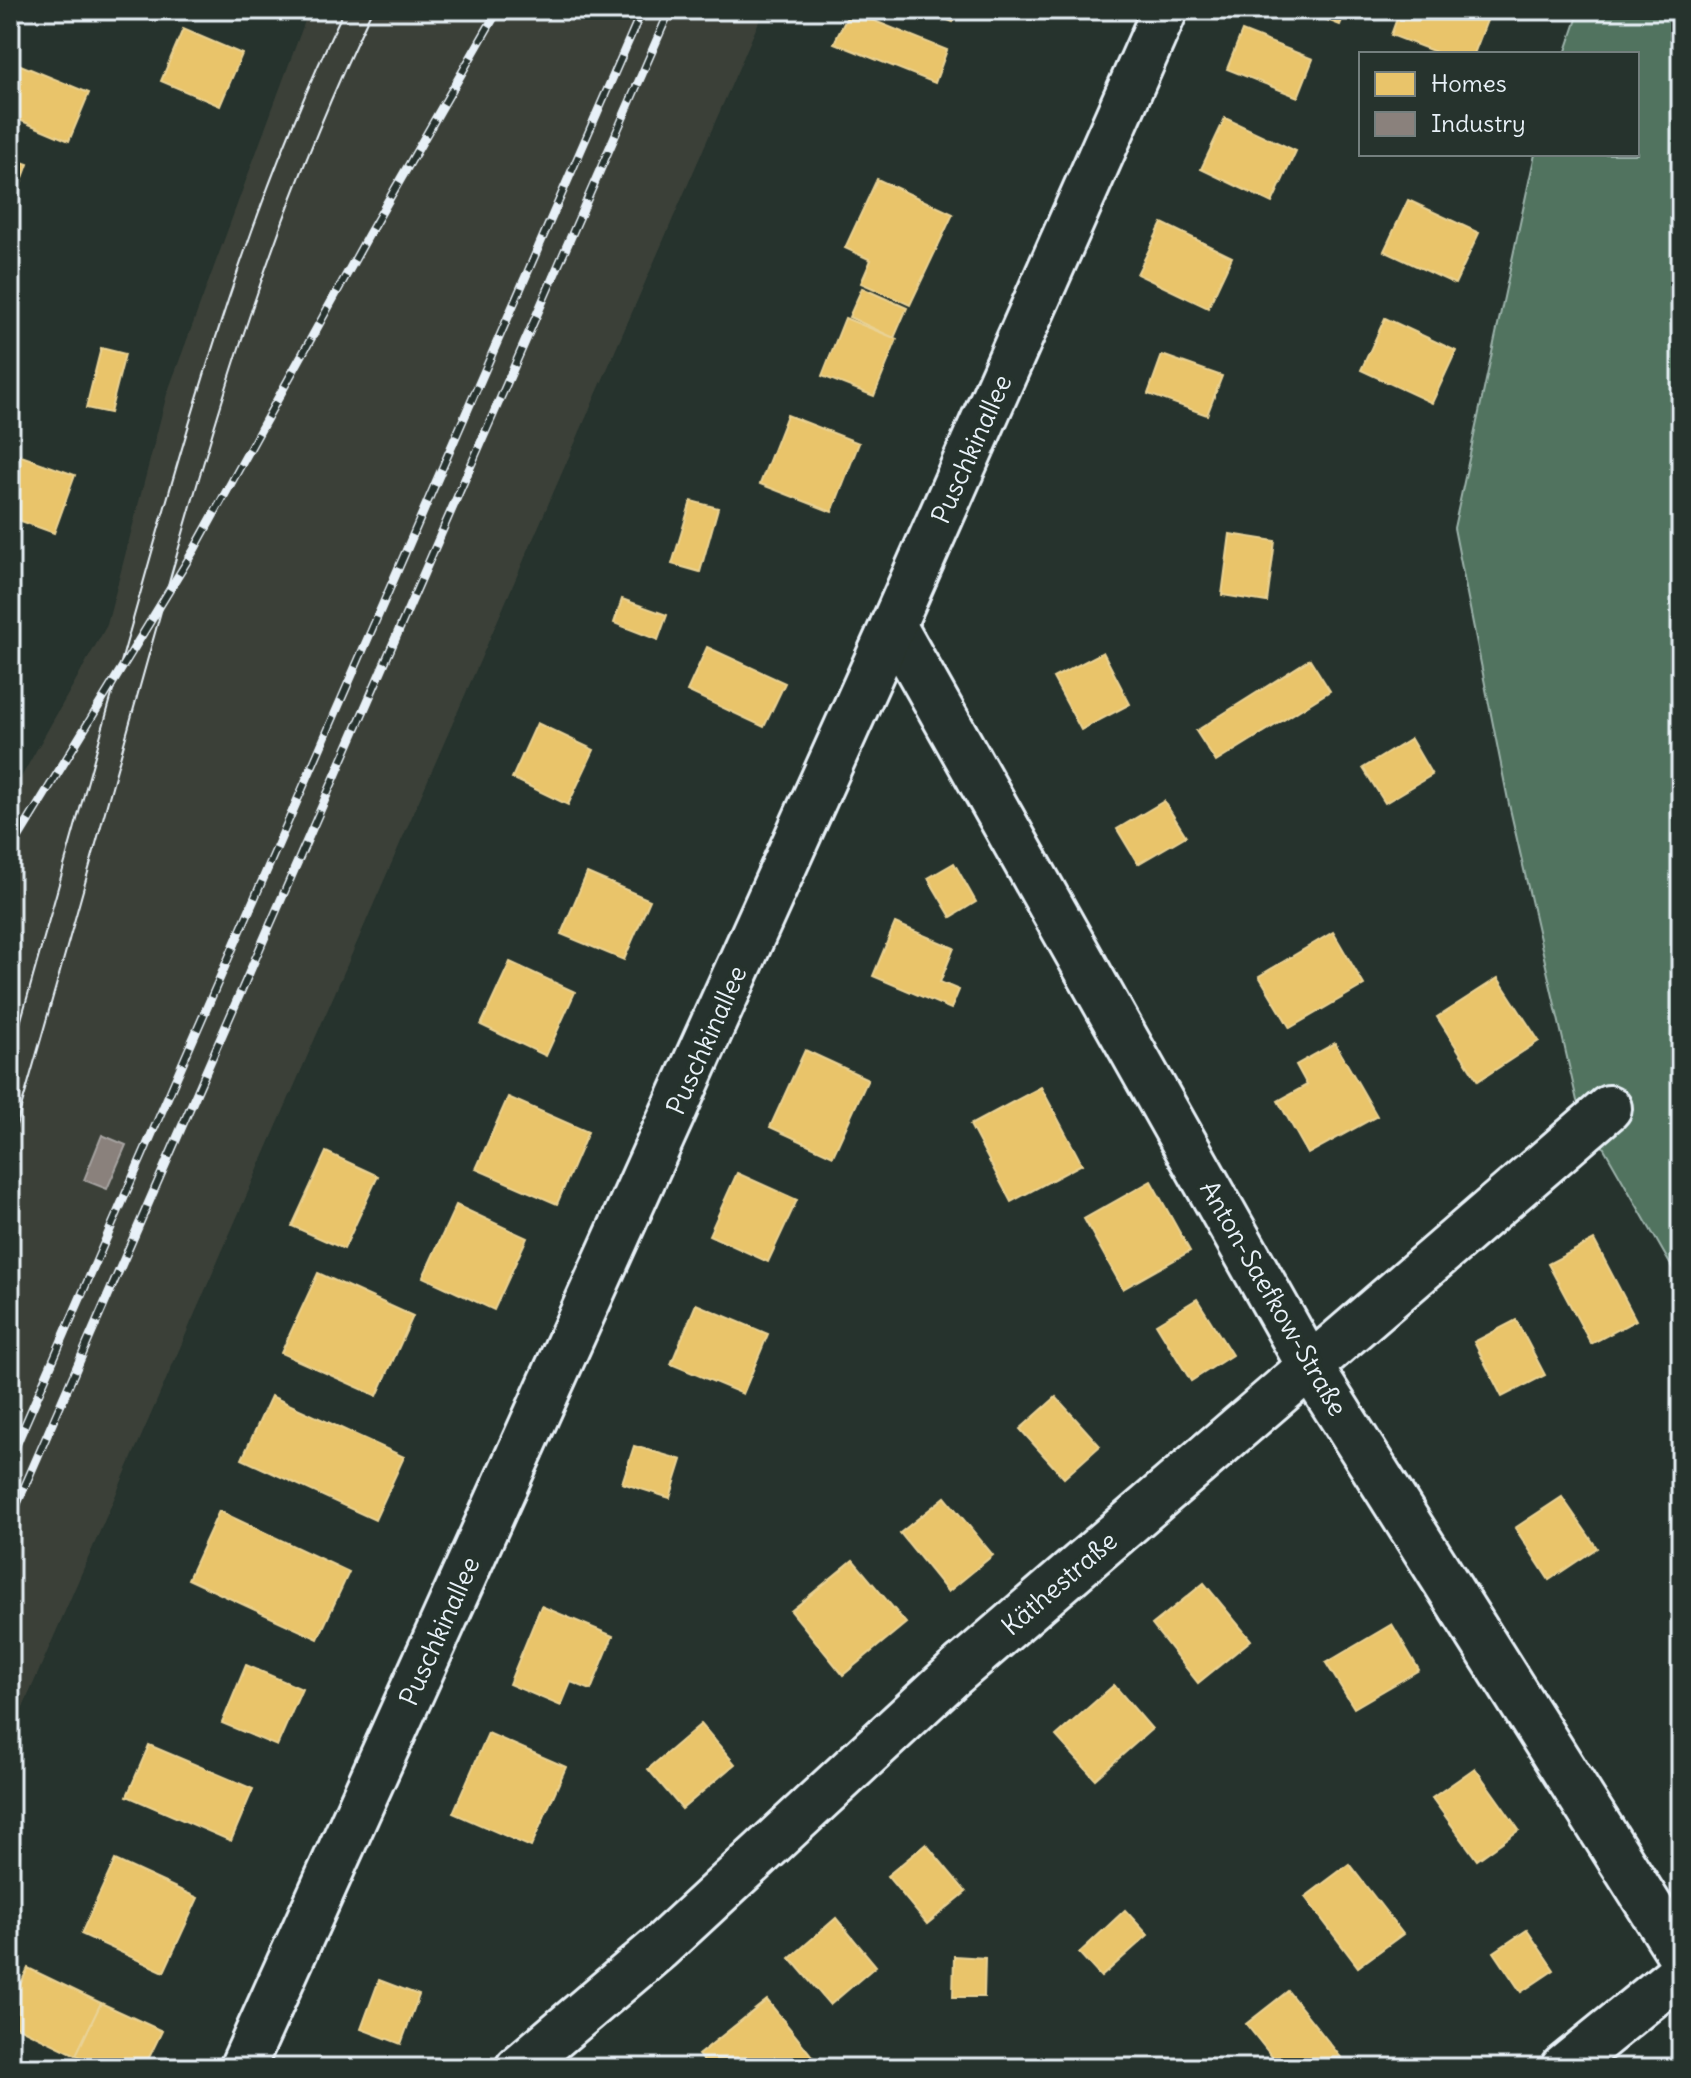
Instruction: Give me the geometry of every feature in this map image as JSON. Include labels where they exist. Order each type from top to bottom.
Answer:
[{"type":"street","name":"Puschkinallee","points":[[242,2068],[893,625],[1165,10]]},
{"type":"street","name":"Anton-Saefkow-Straße","points":[[893,625],[1309,1365],[1681,1956]]},
{"type":"street","name":"Käthestraße","points":[[518,2068],[660,1947],[954,1674],[1609,1108]]},
{"type":"street","points":[[1563,2068],[1681,1972]]},
{"type":"shaded area","points":[[309,10],[764,10],[10,1737],[10,797],[107,625],[167,394]]},
{"type":"green space","points":[[1580,10],[1681,10],[1681,1283],[1577,1101],[1508,800],[1454,528],[1535,156],[1639,156],[1639,52],[1566,52]]},
{"type":"building: Homes","points":[[921,10],[958,10],[953,22]]},
{"type":"building: Homes","points":[[1301,10],[1346,10],[1340,25]]},
{"type":"building: Homes","points":[[1400,10],[1491,10],[1475,52],[1436,52],[1391,35]]},
{"type":"building: Homes","points":[[850,11],[947,50],[935,83],[834,43]]},
{"type":"building: Homes","points":[[183,29],[242,54],[220,106],[161,81]]},
{"type":"building: Homes","points":[[1242,31],[1313,59],[1298,97],[1227,69]]},
{"type":"building: Homes","points":[[18,64],[89,93],[69,141],[10,116],[10,83]]},
{"type":"building: Homes","points":[[1225,118],[1296,151],[1272,203],[1201,169]]},
{"type":"building: Homes","points":[[10,158],[28,164],[10,213]]},
{"type":"building: Homes","points":[[877,179],[953,214],[910,305],[861,283],[871,260],[845,248]]},
{"type":"building: Homes","points":[[1408,200],[1479,233],[1455,284],[1384,251]]},
{"type":"building: Homes","points":[[1162,223],[1232,257],[1208,308],[1137,274]]},
{"type":"building: Homes","points":[[862,288],[907,308],[894,338],[849,317]]},
{"type":"building: Homes","points":[[845,318],[897,339],[874,396],[822,376]]},
{"type":"building: Homes","points":[[1385,318],[1456,351],[1432,403],[1361,370]]},
{"type":"building: Homes","points":[[101,348],[125,354],[110,413],[86,408]]},
{"type":"building: Homes","points":[[1162,355],[1222,376],[1207,415],[1148,394]]},
{"type":"building: Homes","points":[[787,415],[859,443],[832,512],[760,484]]},
{"type":"building: Homes","points":[[10,452],[75,475],[54,533],[10,517]]},
{"type":"building: Homes","points":[[691,501],[718,508],[700,572],[672,564]]},
{"type":"building: Homes","points":[[1230,534],[1275,541],[1267,602],[1222,595]]},
{"type":"building: Homes","points":[[622,599],[667,615],[658,640],[614,623]]},
{"type":"building: Homes","points":[[707,647],[785,683],[764,727],[687,691]]},
{"type":"building: Homes","points":[[1103,652],[1130,704],[1081,730],[1053,678]]},
{"type":"building: Homes","points":[[1310,659],[1330,691],[1216,762],[1196,731]]},
{"type":"building: Homes","points":[[537,723],[594,750],[568,805],[512,778]]},
{"type":"building: Homes","points":[[1411,739],[1432,775],[1385,803],[1363,768]]},
{"type":"building: Homes","points":[[1164,801],[1186,836],[1138,864],[1117,829]]},
{"type":"building: Homes","points":[[954,863],[976,902],[951,917],[928,878]]},
{"type":"building: Homes","points":[[587,873],[650,900],[624,960],[561,934]]},
{"type":"building: Homes","points":[[895,923],[954,948],[940,982],[959,990],[951,1009],[873,976]]},
{"type":"building: Homes","points":[[1333,932],[1364,985],[1290,1028],[1259,976]]},
{"type":"building: Homes","points":[[510,962],[575,992],[546,1056],[481,1025]]},
{"type":"building: Homes","points":[[1498,978],[1539,1041],[1478,1081],[1437,1017]]},
{"type":"building: Homes","points":[[1335,1043],[1377,1116],[1308,1154],[1278,1101],[1307,1085],[1296,1065]]},
{"type":"building: Homes","points":[[805,1050],[868,1079],[833,1156],[770,1127]]},
{"type":"building: Homes","points":[[1041,1087],[1082,1164],[1011,1202],[970,1125]]},
{"type":"building: Homes","points":[[508,1097],[588,1132],[557,1204],[476,1169]]},
{"type":"building: Homes","points":[[326,1152],[378,1176],[344,1249],[292,1226]]},
{"type":"building: Homes","points":[[737,1173],[797,1200],[768,1262],[709,1235]]},
{"type":"building: Homes","points":[[1151,1181],[1190,1251],[1123,1289],[1084,1219]]},
{"type":"building: Homes","points":[[456,1205],[527,1238],[494,1310],[423,1277]]},
{"type":"building: Homes","points":[[1594,1240],[1636,1320],[1591,1344],[1548,1264]]},
{"type":"building: Homes","points":[[318,1273],[413,1316],[377,1396],[281,1353]]},
{"type":"building: Homes","points":[[1197,1299],[1232,1355],[1191,1381],[1156,1324]]},
{"type":"building: Homes","points":[[696,1304],[768,1334],[743,1394],[671,1364]]},
{"type":"building: Homes","points":[[1516,1320],[1545,1375],[1502,1397],[1474,1342]]},
{"type":"building: Homes","points":[[271,1396],[404,1457],[375,1520],[242,1459]]},
{"type":"building: Homes","points":[[1056,1397],[1100,1446],[1064,1478],[1020,1429]]},
{"type":"building: Homes","points":[[634,1446],[682,1460],[670,1498],[622,1483]]},
{"type":"building: Homes","points":[[945,1497],[993,1555],[948,1592],[900,1533]]},
{"type":"building: Homes","points":[[1562,1497],[1597,1548],[1549,1580],[1515,1528]]},
{"type":"building: Homes","points":[[219,1511],[349,1572],[318,1639],[188,1579]]},
{"type":"building: Homes","points":[[853,1560],[906,1623],[843,1675],[791,1611]]},
{"type":"building: Homes","points":[[1204,1583],[1251,1640],[1198,1683],[1152,1625]]},
{"type":"building: Homes","points":[[541,1606],[613,1636],[591,1690],[571,1682],[561,1706],[509,1684]]},
{"type":"building: Homes","points":[[1392,1624],[1419,1670],[1354,1708],[1326,1663]]},
{"type":"building: Homes","points":[[246,1665],[302,1689],[277,1746],[222,1723]]},
{"type":"building: Homes","points":[[1114,1685],[1152,1729],[1095,1779],[1056,1736]]},
{"type":"building: Homes","points":[[701,1724],[735,1764],[682,1809],[648,1769]]},
{"type":"building: Homes","points":[[488,1733],[566,1767],[531,1847],[453,1813]]},
{"type":"building: Homes","points":[[149,1745],[253,1789],[231,1841],[127,1796]]},
{"type":"building: Homes","points":[[1475,1768],[1519,1830],[1477,1860],[1432,1798]]},
{"type":"building: Homes","points":[[926,1844],[966,1892],[927,1924],[887,1876]]},
{"type":"building: Homes","points":[[115,1860],[198,1898],[164,1972],[81,1934]]},
{"type":"building: Homes","points":[[1349,1864],[1403,1934],[1358,1967],[1305,1897]]},
{"type":"building: Homes","points":[[1125,1910],[1148,1935],[1101,1977],[1079,1953]]},
{"type":"building: Homes","points":[[836,1918],[876,1966],[830,2005],[790,1958]]},
{"type":"building: Homes","points":[[1527,1930],[1554,1970],[1521,1992],[1494,1952]]},
{"type":"building: Homes","points":[[954,1956],[985,1958],[984,1997],[953,1997]]},
{"type":"building: Homes","points":[[28,1968],[101,2003],[76,2055],[10,2023],[10,2006]]},
{"type":"building: Homes","points":[[379,1980],[419,1995],[401,2044],[361,2029]]},
{"type":"building: Homes","points":[[1288,1991],[1347,2065],[1343,2068],[1281,2068],[1246,2024]]},
{"type":"building: Homes","points":[[767,2000],[820,2066],[709,2068],[698,2055]]},
{"type":"building: Homes","points":[[101,2003],[162,2031],[144,2068],[106,2068],[76,2055]]},
{"type":"building: Industry","points":[[102,1135],[126,1145],[107,1189],[84,1180]]},
{"type":"tram line","points":[[10,1059],[204,373],[281,153],[344,10]]},
{"type":"tram line","points":[[10,1146],[227,384],[307,157],[372,10]]},
{"type":"railway","points":[[10,851],[194,550],[369,234],[498,10]]},
{"type":"railway","points":[[10,1459],[642,10]]},
{"type":"railway","points":[[10,1520],[670,10]]}]
